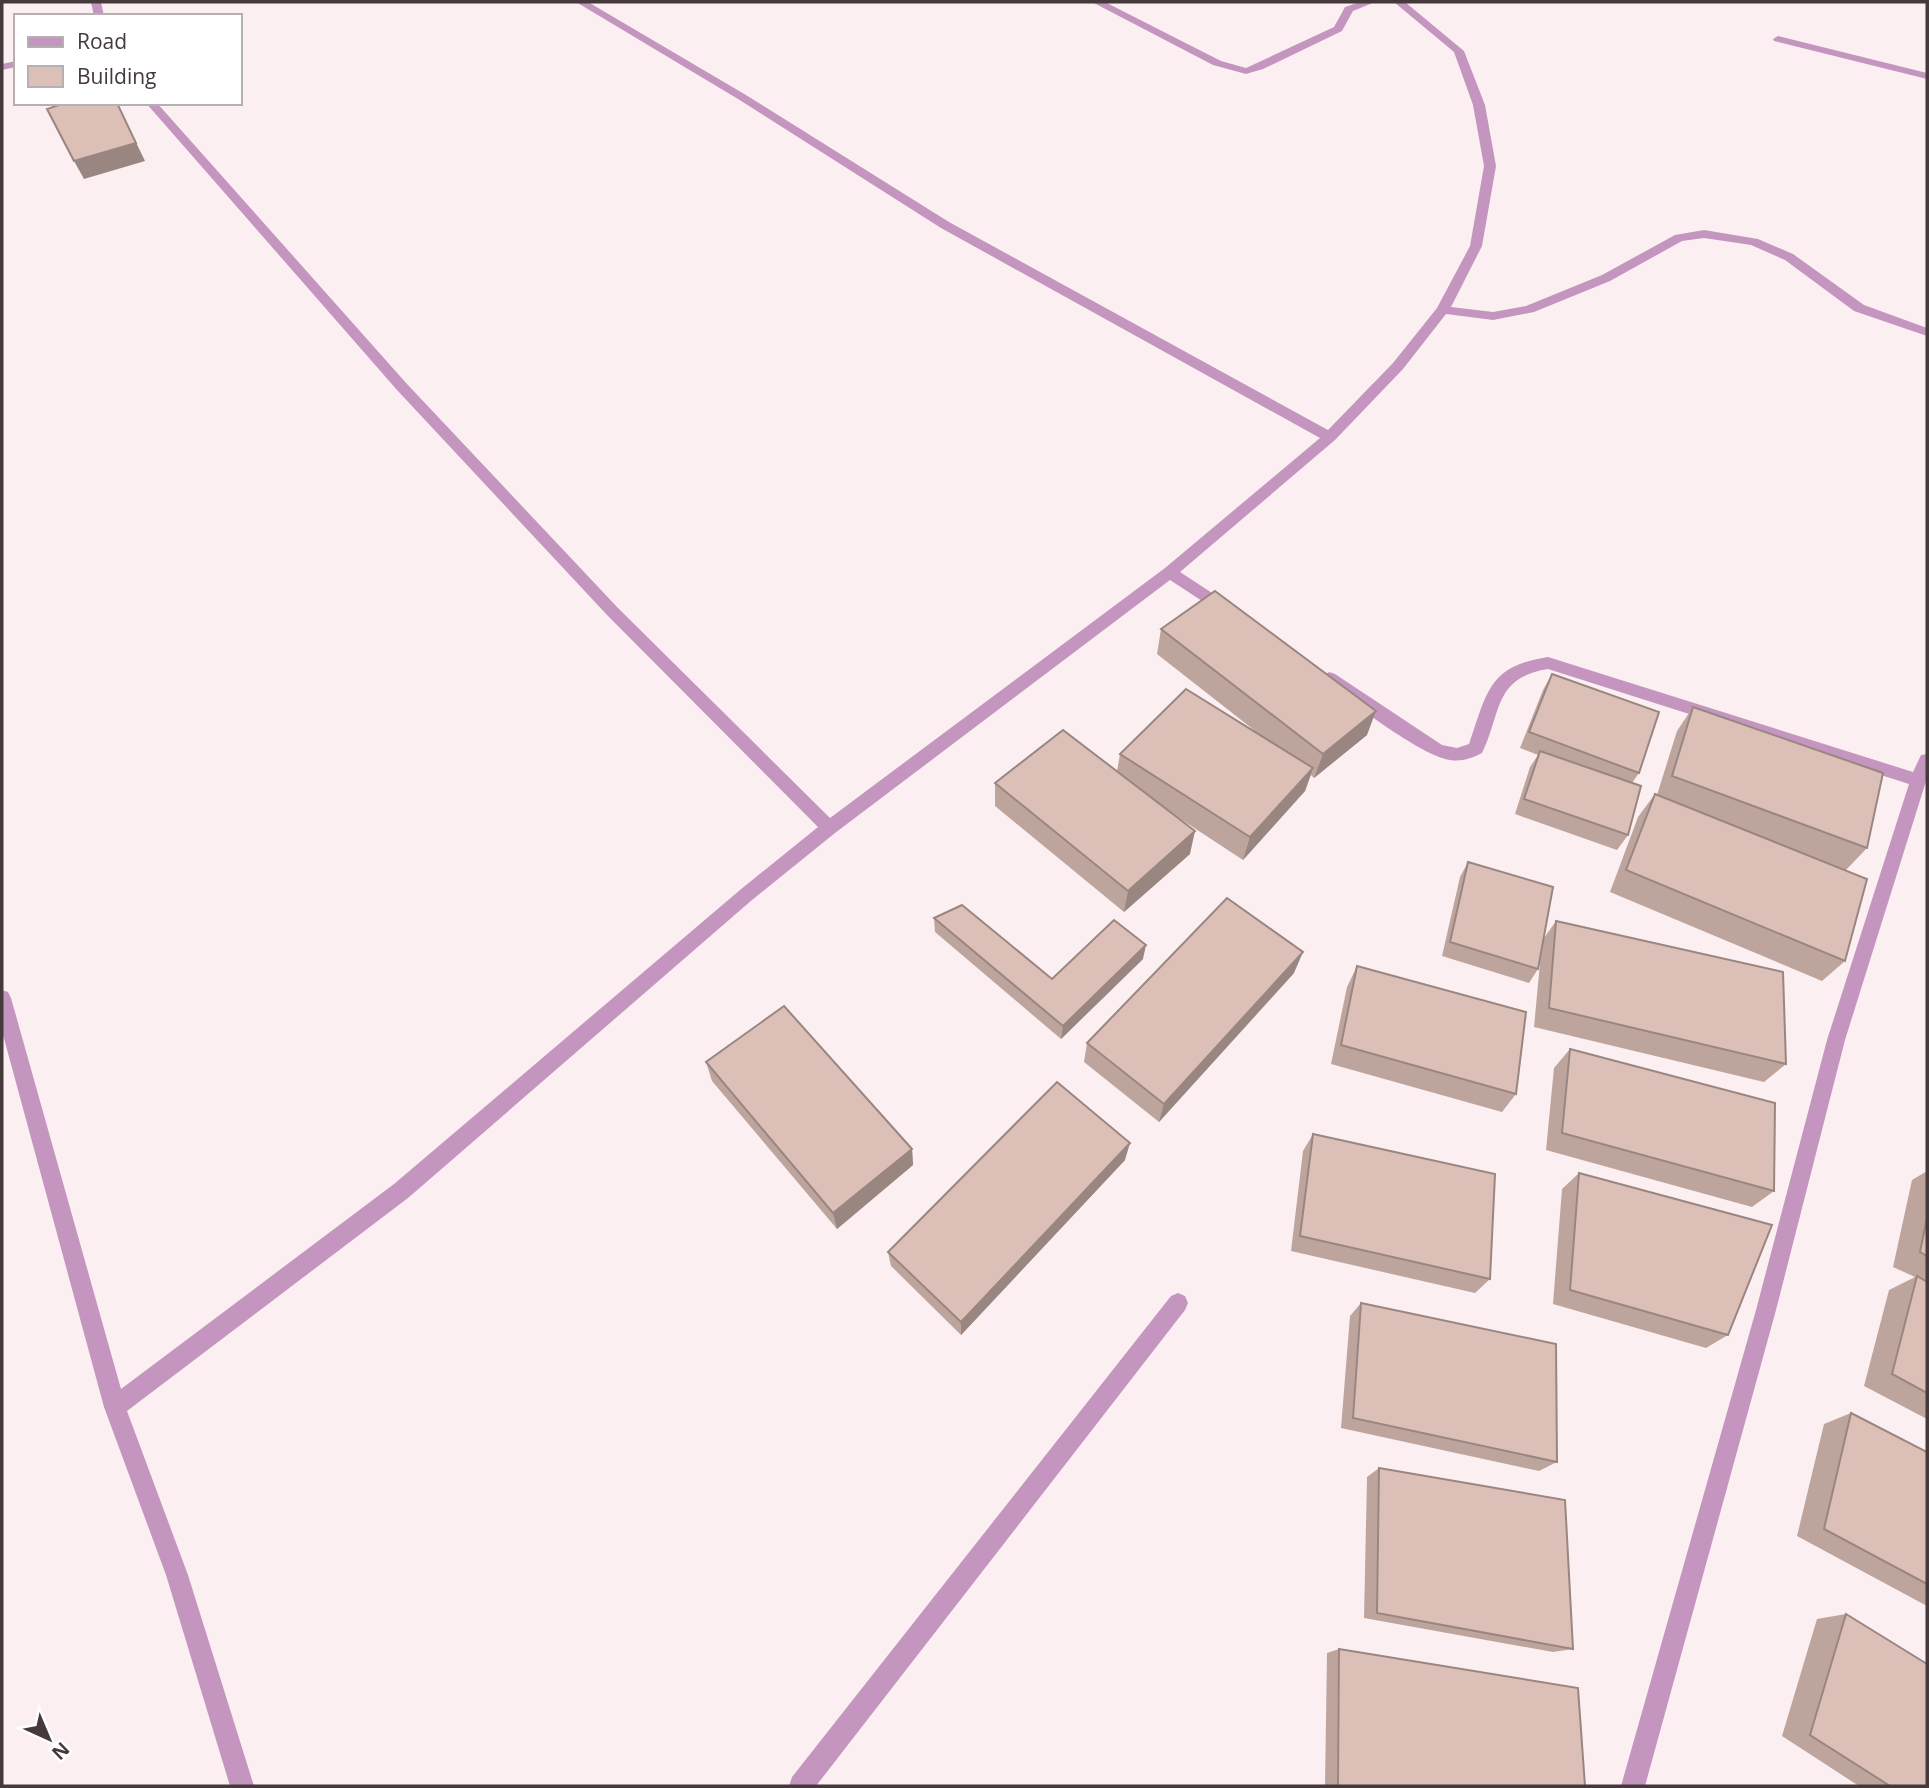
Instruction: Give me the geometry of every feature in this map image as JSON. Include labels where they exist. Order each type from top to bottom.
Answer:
[{"type":"street","points":[[581,2],[742,97],[945,225],[1330,437]]},
{"type":"street","points":[[1097,2],[1217,63],[1245,71],[1259,67],[1338,29],[1349,9],[1370,2]]},
{"type":"street","points":[[115,1407],[401,1191],[746,895],[829,828],[1170,572],[1330,437],[1398,366],[1443,309],[1476,246],[1490,166],[1479,105],[1459,51],[1399,2]]},
{"type":"street","points":[[1778,39],[1927,76]]},
{"type":"street","points":[[153,105],[411,397],[613,612],[829,828]]},
{"type":"street","points":[[1443,309],[1493,316],[1529,309],[1606,278],[1679,238],[1704,234],[1754,242],[1789,257],[1859,308],[1927,332]]},
{"type":"street","points":[[1170,572],[1240,618]]},
{"type":"street","points":[[1310,665],[1437,750],[1454,755],[1467,754],[1476,748],[1500,685],[1509,673],[1534,664],[1548,663],[1918,780]]},
{"type":"street","points":[[1633,1786],[1766,1310],[1836,1040],[1918,780],[1927,760]]},
{"type":"street","points":[[2,998],[115,1407],[177,1575],[242,1786]]},
{"type":"street","points":[[801,1786],[1178,1303]]},
{"type":"building","points":[[59,105],[118,105],[136,143],[74,161],[47,109]]},
{"type":"building","points":[[1215,591],[1376,711],[1323,754],[1161,629]]},
{"type":"building","points":[[1552,674],[1659,712],[1639,773],[1529,732]]},
{"type":"building","points":[[1186,689],[1313,768],[1250,837],[1120,754]]},
{"type":"building","points":[[1693,707],[1883,773],[1867,848],[1672,776]]},
{"type":"building","points":[[1063,730],[1195,831],[1128,891],[995,783]]},
{"type":"building","points":[[1540,751],[1641,786],[1628,835],[1524,799]]},
{"type":"building","points":[[1655,794],[1867,879],[1845,961],[1626,870]]},
{"type":"building","points":[[1468,862],[1553,887],[1538,969],[1450,942]]},
{"type":"building","points":[[1227,898],[1303,952],[1164,1104],[1087,1043]]},
{"type":"building","points":[[962,905],[1052,979],[1114,920],[1146,945],[1063,1026],[934,918]]},
{"type":"building","points":[[1556,921],[1783,972],[1786,1064],[1549,1008]]},
{"type":"building","points":[[1357,966],[1526,1012],[1516,1094],[1341,1045]]},
{"type":"building","points":[[784,1006],[912,1149],[833,1213],[706,1062]]},
{"type":"building","points":[[1570,1049],[1775,1103],[1774,1191],[1562,1133]]},
{"type":"building","points":[[1057,1082],[1130,1143],[961,1322],[888,1252]]},
{"type":"building","points":[[1313,1134],[1495,1174],[1490,1279],[1300,1236]]},
{"type":"building","points":[[1579,1173],[1772,1225],[1728,1335],[1570,1290]]},
{"type":"building","points":[[1927,1218],[1927,1256],[1920,1252]]},
{"type":"building","points":[[1917,1276],[1927,1282],[1927,1393],[1892,1374]]},
{"type":"building","points":[[1361,1303],[1556,1344],[1557,1462],[1353,1418]]},
{"type":"building","points":[[1851,1413],[1927,1452],[1927,1584],[1824,1529]]},
{"type":"building","points":[[1379,1468],[1565,1500],[1573,1649],[1377,1613]]},
{"type":"building","points":[[1846,1614],[1927,1664],[1927,1786],[1890,1786],[1810,1735]]},
{"type":"building","points":[[1339,1649],[1578,1688],[1585,1786],[1338,1786]]}]
